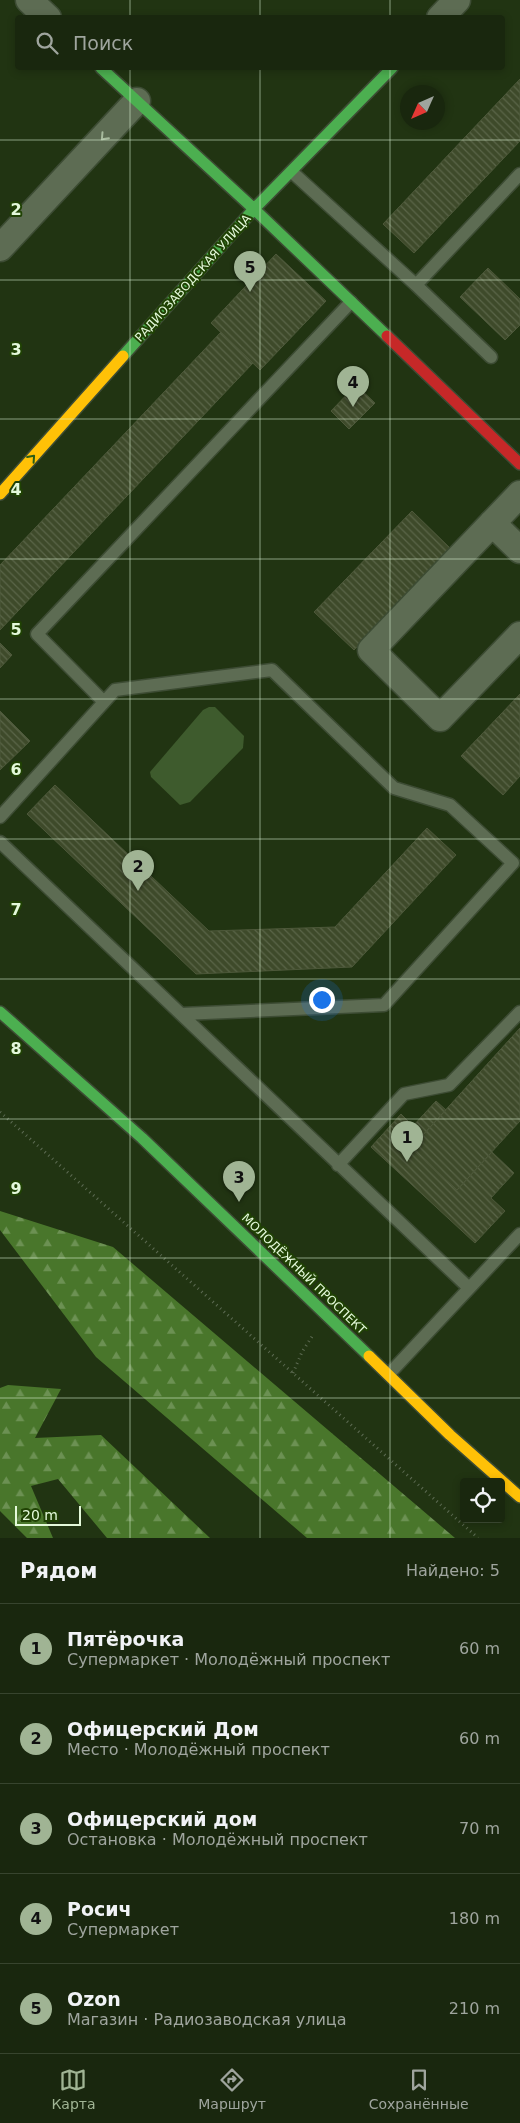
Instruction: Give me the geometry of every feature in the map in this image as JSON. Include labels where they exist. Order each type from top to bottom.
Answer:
[{"type":"street","points":[[29,0],[45,15]]},
{"type":"street","points":[[443,15],[457,0]]},
{"type":"street","points":[[103,70],[254,209],[520,464]]},
{"type":"street","name":"РАДИОЗАВОДСКАЯ УЛИЦА","points":[[0,494],[254,209],[390,70]]},
{"type":"street","points":[[0,248],[137,101]]},
{"type":"street","points":[[520,494],[371,650],[440,718],[520,635]]},
{"type":"street","points":[[492,523],[520,550]]},
{"type":"street","name":"МОЛОДЁЖНЫЙ ПРОСПЕКТ","points":[[0,1012],[142,1138],[389,1374],[450,1436],[520,1497]]},
{"type":"lane","points":[[292,172],[416,285],[491,357]]},
{"type":"lane","points":[[416,285],[520,174]]},
{"type":"lane","points":[[104,702],[37,634],[351,302]]},
{"type":"lane","points":[[0,817],[115,690],[272,670],[394,788],[450,805],[513,863],[384,1005],[182,1014]]},
{"type":"lane","points":[[0,842],[469,1288]]},
{"type":"lane","points":[[338,1165],[404,1094],[449,1085],[520,1012]]},
{"type":"lane","points":[[389,1374],[520,1234]]},
{"type":"path","points":[[0,1112],[478,1538]]},
{"type":"path","points":[[293,1373],[302,1352],[316,1330]]},
{"type":"green space","points":[[215,707],[244,736],[243,748],[190,802],[180,805],[151,777],[150,772],[203,710]]},
{"type":"green space","points":[[0,1211],[113,1247],[455,1538],[307,1538],[96,1357],[0,1230]]},
{"type":"green space","points":[[8,1385],[61,1389],[35,1438],[101,1435],[210,1538],[107,1538],[58,1479],[31,1486],[53,1538],[27,1538],[0,1511],[0,1388]]},
{"type":"building","points":[[520,79],[520,141],[414,253],[383,224]]},
{"type":"building","points":[[276,254],[326,301],[260,370],[211,323]]},
{"type":"building","points":[[488,268],[520,299],[520,325],[505,340],[460,297]]},
{"type":"building","points":[[221,332],[253,363],[0,630],[0,565]]},
{"type":"building","points":[[356,385],[375,403],[349,429],[331,411]]},
{"type":"building","points":[[412,511],[451,549],[354,650],[314,612]]},
{"type":"building","points":[[0,643],[12,655],[0,668]]},
{"type":"building","points":[[520,694],[520,776],[503,795],[461,756]]},
{"type":"building","points":[[0,711],[30,741],[0,770]]},
{"type":"building","points":[[55,785],[209,931],[335,927],[427,828],[456,855],[352,967],[196,974],[27,814]]},
{"type":"building","points":[[520,1028],[520,1121],[457,1190],[411,1148]]},
{"type":"building","points":[[436,1101],[446,1110],[411,1148],[457,1190],[492,1152],[514,1173],[491,1198],[505,1211],[475,1243],[371,1147],[401,1114],[413,1126]]},
{"type":"traffic: fast","points":[[103,70],[254,209],[387,336]]},
{"type":"traffic: fast","points":[[123,356],[254,209],[390,70]]},
{"type":"traffic: fast","points":[[0,1012],[142,1138],[369,1356]]},
{"type":"traffic: slow","points":[[0,494],[123,356]]},
{"type":"traffic: slow","points":[[369,1356],[450,1435],[520,1497]]},
{"type":"traffic: jam","points":[[387,336],[520,464]]},
{"type":"place","name":"Ozon","points":[[250,292]]},
{"type":"place","name":"Росич","points":[[353,407]]},
{"type":"place","name":"Офицерский Дом","points":[[138,891]]},
{"type":"place","name":"Пятёрочка","points":[[407,1162]]},
{"type":"place","name":"Офицерский дом","points":[[239,1202]]}]
